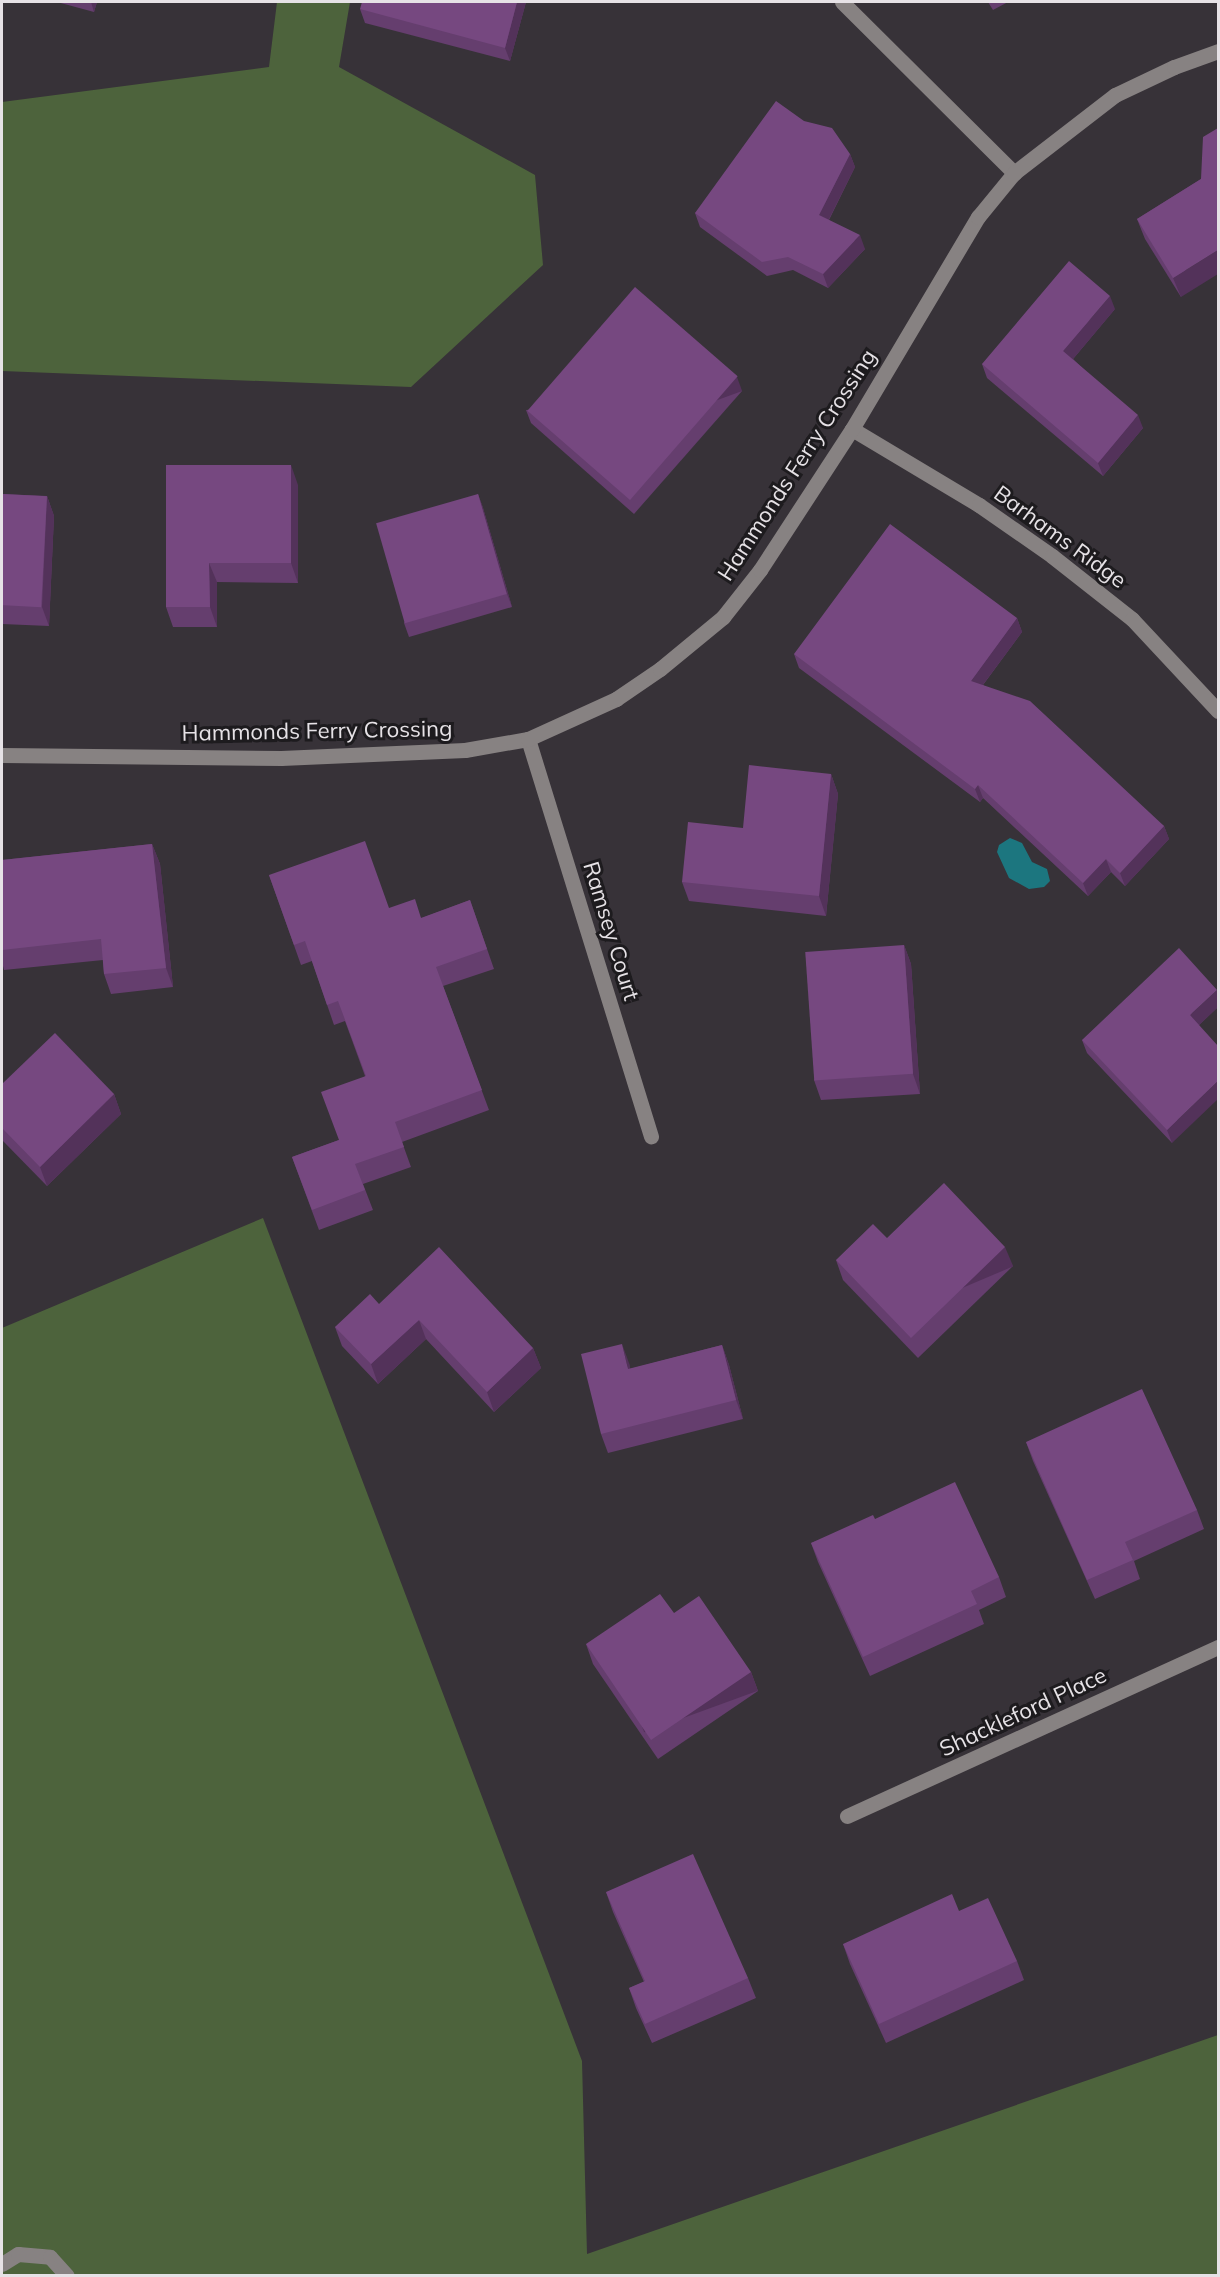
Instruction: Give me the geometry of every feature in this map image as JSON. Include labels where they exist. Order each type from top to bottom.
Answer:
[{"type":"street","points":[[842,2],[1014,173]]},
{"type":"street","name":"Hammonds Ferry Crossing","points":[[2,755],[392,756],[465,750],[528,739],[616,699],[668,663],[723,616],[760,570],[852,429],[941,274],[978,217],[1014,173],[1115,95],[1174,67],[1218,51]]},
{"type":"street","name":"Barhams Ridge","points":[[852,429],[979,506],[1052,556],[1132,619],[1218,711]]},
{"type":"street","name":"Ramsey Court","points":[[528,739],[651,1136]]},
{"type":"street","name":"Shackleford Place","points":[[847,1816],[1218,1647]]},
{"type":"street","points":[[2,2264],[18,2254],[50,2257],[67,2276]]},
{"type":"green space","points":[[277,2],[350,2],[339,67],[535,175],[543,265],[411,387],[2,371],[2,102],[269,67]]},
{"type":"green space","points":[[263,1218],[582,2061],[587,2254],[1218,2035],[1218,2275],[2,2276],[2,1328]]},
{"type":"water","points":[[1010,838],[1022,843],[1032,862],[1047,869],[1050,881],[1044,887],[1029,889],[1009,878],[997,852],[999,845]]},
{"type":"building","points":[[362,2],[517,2],[505,48],[360,9]]},
{"type":"building","points":[[776,101],[804,121],[832,128],[850,154],[819,215],[860,235],[823,274],[788,257],[762,262],[695,213]]},
{"type":"building","points":[[1218,128],[1218,250],[1173,278],[1137,219],[1201,179],[1203,137]]},
{"type":"building","points":[[1069,261],[1110,296],[1063,351],[1138,415],[1098,463],[982,364]]},
{"type":"building","points":[[635,287],[738,376],[630,500],[527,411]]},
{"type":"building","points":[[166,465],[291,465],[291,563],[209,563],[210,607],[166,607]]},
{"type":"building","points":[[2,494],[47,496],[41,607],[2,605]]},
{"type":"building","points":[[478,494],[507,594],[405,623],[376,523]]},
{"type":"building","points":[[890,524],[1017,618],[971,681],[1030,701],[1164,826],[1120,873],[1106,859],[1083,883],[978,785],[975,789],[794,654]]},
{"type":"building","points":[[749,765],[831,774],[819,896],[682,882],[688,822],[743,828]]},
{"type":"building","points":[[365,841],[389,908],[415,899],[421,918],[470,900],[487,949],[436,967],[482,1090],[395,1122],[404,1147],[355,1164],[365,1190],[312,1210],[292,1157],[339,1140],[321,1092],[366,1076],[338,1001],[327,1005],[305,941],[294,945],[269,875]]},
{"type":"building","points":[[152,844],[166,968],[104,974],[101,939],[2,950],[2,860]]},
{"type":"building","points":[[904,945],[913,1074],[814,1081],[805,952]]},
{"type":"building","points":[[1179,948],[1217,990],[1190,1015],[1218,1046],[1218,1081],[1167,1130],[1082,1040]]},
{"type":"building","points":[[55,1033],[114,1094],[40,1167],[2,1128],[2,1084]]},
{"type":"building","points":[[944,1183],[1005,1247],[911,1338],[836,1260],[873,1224],[887,1238]]},
{"type":"building","points":[[439,1247],[533,1348],[487,1392],[419,1320],[371,1364],[335,1327],[370,1294],[379,1304]]},
{"type":"building","points":[[622,1344],[628,1369],[722,1345],[736,1400],[601,1434],[581,1354]]},
{"type":"building","points":[[1142,1389],[1197,1510],[1125,1542],[1133,1560],[1087,1580],[1026,1442]]},
{"type":"building","points":[[955,1482],[999,1577],[971,1591],[977,1604],[863,1657],[811,1543],[873,1515],[875,1519]]},
{"type":"building","points":[[660,1594],[674,1613],[699,1596],[751,1672],[651,1740],[586,1644]]},
{"type":"building","points":[[693,1854],[748,1978],[645,2024],[629,1988],[645,1981],[606,1892]]},
{"type":"building","points":[[952,1894],[959,1911],[988,1898],[1017,1961],[879,2024],[843,1944]]}]
